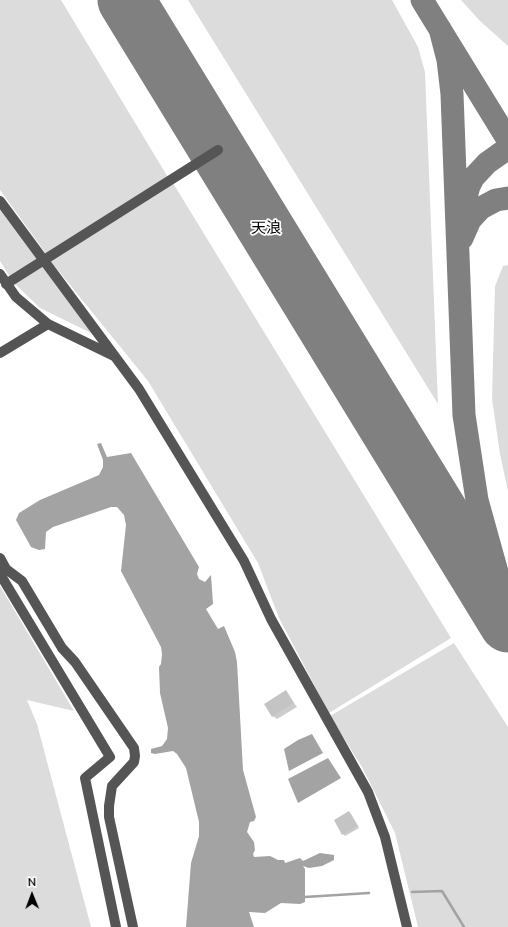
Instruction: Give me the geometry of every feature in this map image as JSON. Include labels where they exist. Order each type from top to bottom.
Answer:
[{"type":"lane","points":[[6,284],[218,150]]},
{"type":"lane","points":[[0,201],[139,389],[244,561],[271,619],[368,792],[385,837],[407,927]]},
{"type":"lane","points":[[0,274],[16,297],[48,324],[116,357]]},
{"type":"lane","points":[[0,353],[48,324]]},
{"type":"lane","points":[[0,558],[6,569],[22,582],[62,648],[75,662],[134,748],[134,762],[112,786],[109,806],[109,817],[133,927]]},
{"type":"lane","points":[[0,574],[110,757],[85,778],[116,927]]},
{"type":"shaded area","points":[[0,0],[61,0],[169,179],[47,255],[0,190]]},
{"type":"shaded area","points":[[188,0],[392,0],[418,47],[425,72],[438,404]]},
{"type":"shaded area","points":[[461,0],[508,0],[508,46],[480,21]]},
{"type":"shaded area","points":[[173,183],[451,638],[329,713],[279,618],[258,563],[148,381],[49,259]]},
{"type":"shaded area","points":[[0,210],[95,335],[40,308],[13,282],[0,261]]},
{"type":"shaded area","points":[[508,265],[508,491],[500,454],[492,399],[495,286],[503,266]]},
{"type":"shaded area","points":[[101,443],[107,457],[131,453],[199,567],[197,574],[199,579],[205,582],[211,575],[213,604],[206,609],[218,629],[224,626],[235,652],[237,662],[243,770],[256,817],[254,821],[250,822],[247,832],[254,842],[254,857],[270,856],[278,860],[284,860],[285,863],[300,858],[303,861],[320,853],[334,855],[334,860],[322,866],[309,868],[303,866],[305,869],[305,902],[300,904],[281,903],[265,913],[249,912],[254,927],[186,927],[191,863],[199,836],[199,822],[186,768],[177,754],[173,751],[155,754],[151,753],[151,749],[162,746],[167,739],[168,728],[160,693],[159,667],[161,664],[162,654],[161,647],[121,571],[126,525],[124,515],[117,507],[111,507],[53,527],[46,532],[45,549],[39,550],[31,547],[16,520],[19,513],[40,500],[99,475],[103,467],[103,460],[97,444]]},
{"type":"shaded area","points":[[0,586],[74,711],[27,700],[37,724],[91,927],[0,927]]},
{"type":"shaded area","points":[[454,643],[508,727],[508,927],[418,927],[395,833],[362,767],[330,716]]},
{"type":"shaded area","points":[[312,734],[323,753],[289,771],[284,749],[298,740]]},
{"type":"shaded area","points":[[328,758],[341,778],[298,803],[288,779]]},
{"type":"building","points":[[286,690],[294,703],[272,717],[264,704]]},
{"type":"building","points":[[349,811],[358,826],[342,835],[334,820]]},
{"type":"waterway","points":[[412,892],[442,891],[464,927]]},
{"type":"waterway","points":[[305,897],[369,893]]},
{"type":"taxiway","points":[[422,0],[508,140]]},
{"type":"taxiway","points":[[440,29],[448,60],[452,94],[464,415],[477,500],[497,572],[508,601]]},
{"type":"taxiway","points":[[462,212],[469,186],[473,178],[487,163],[508,148]]},
{"type":"taxiway","points":[[462,238],[470,220],[481,208],[496,200],[508,198]]},
{"type":"runway","points":[[126,0],[508,624]]},
{"type":"district","name":"天浪","points":[[266,229]]}]
